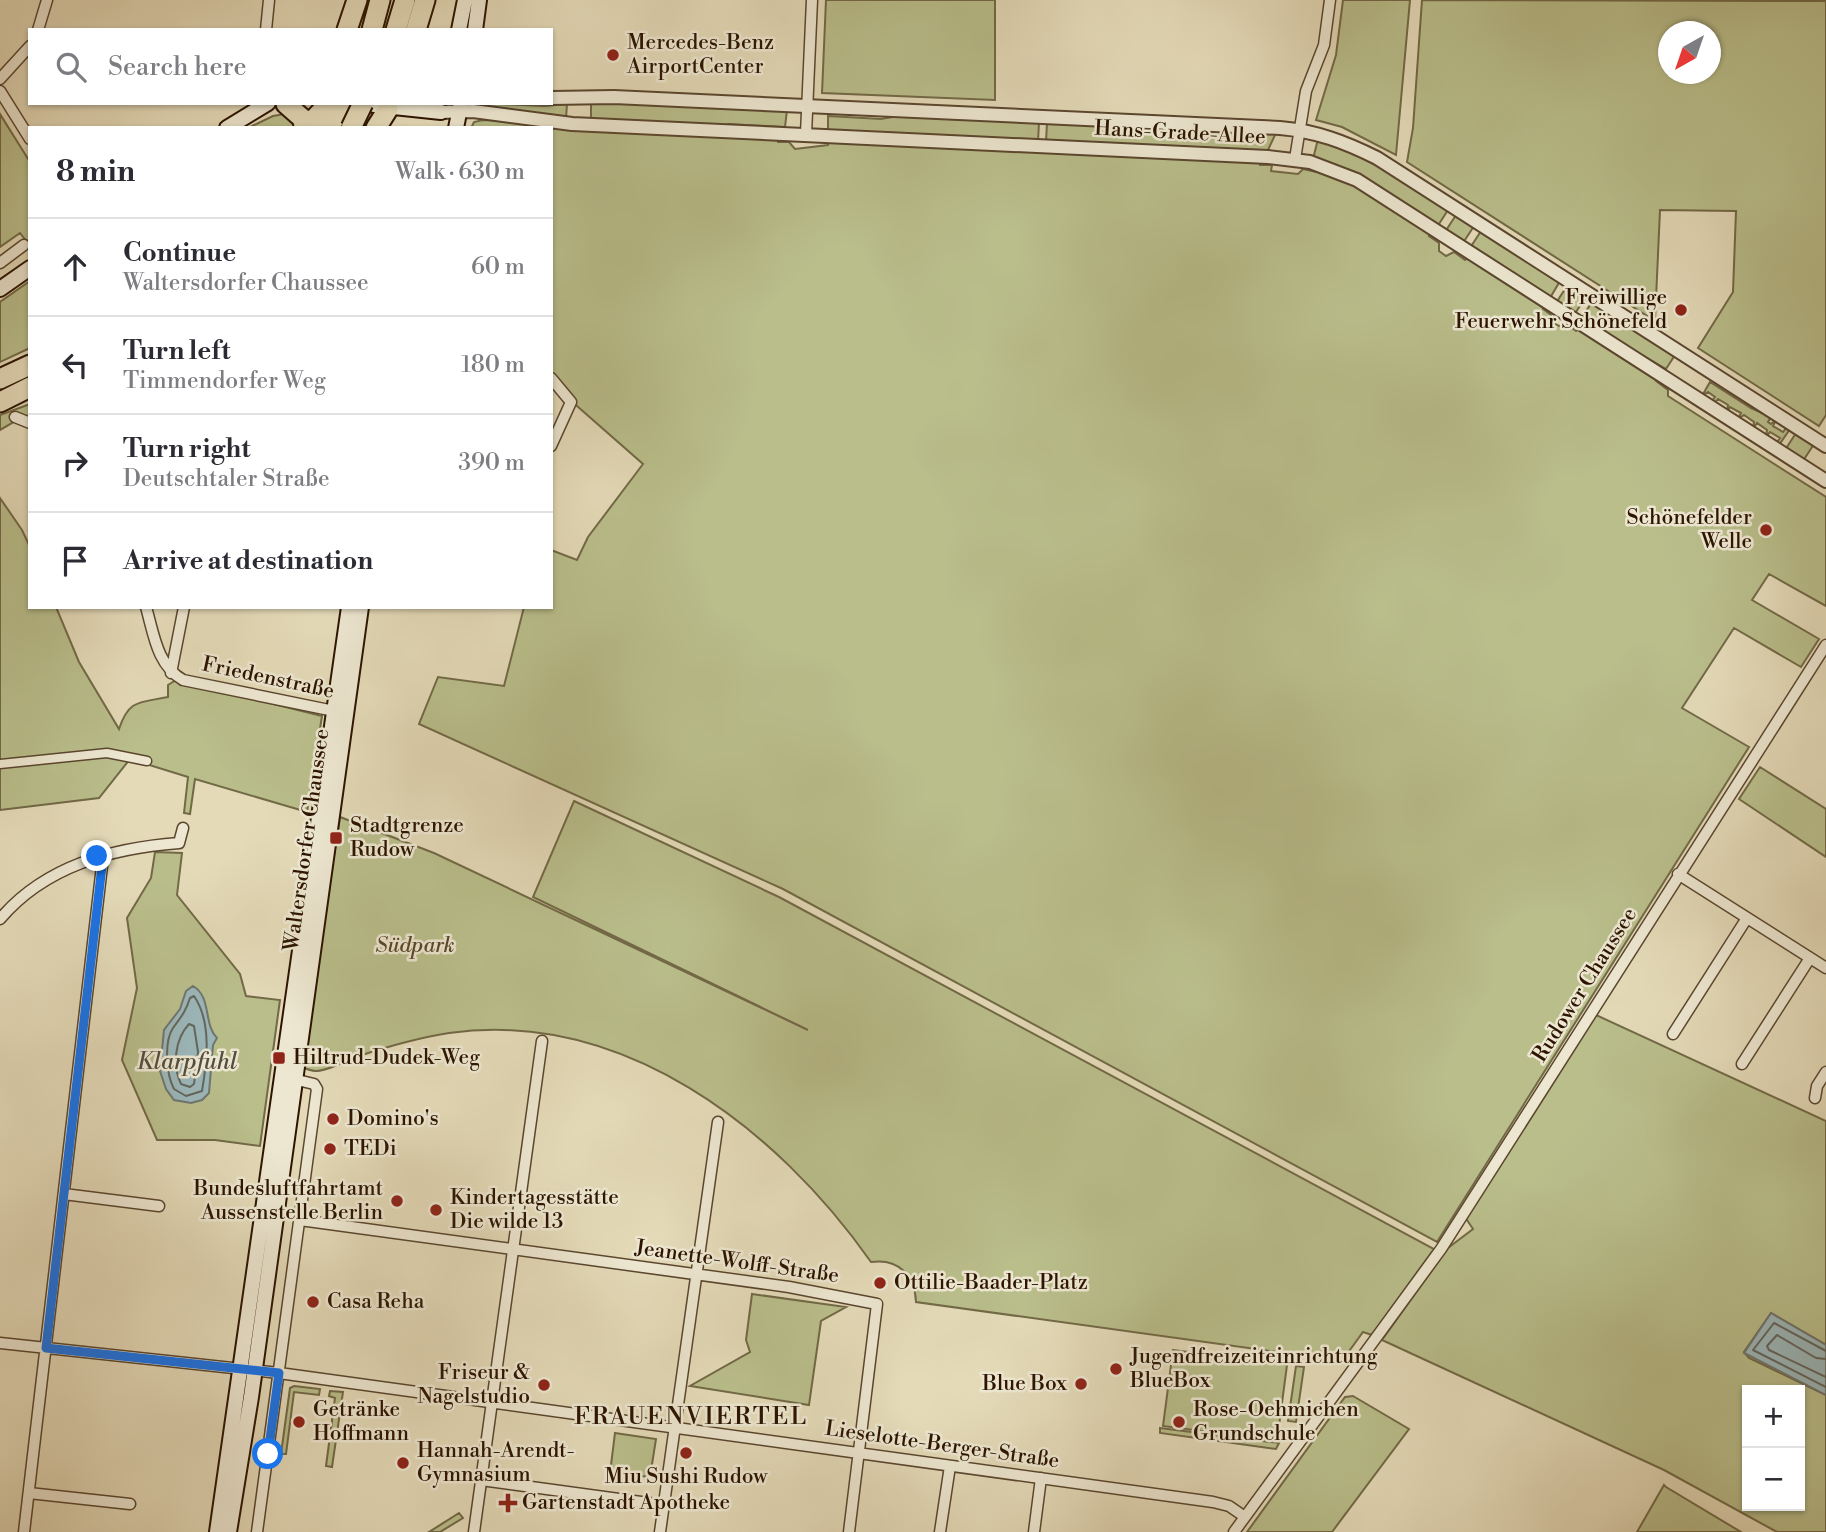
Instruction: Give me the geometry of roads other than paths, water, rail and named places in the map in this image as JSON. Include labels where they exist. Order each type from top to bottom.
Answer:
[{"type":"highway","points":[[348,28],[357,0]]},
{"type":"highway","points":[[372,28],[380,0]]},
{"type":"highway","points":[[403,28],[405,0]]},
{"type":"highway","points":[[404,28],[425,0]]},
{"type":"highway","points":[[288,105],[303,119],[305,126]]},
{"type":"highway","points":[[307,126],[327,105]]},
{"type":"highway","points":[[330,126],[342,105]]},
{"type":"highway","points":[[352,126],[368,105]]},
{"type":"highway","points":[[368,105],[369,126]]},
{"type":"highway","points":[[368,105],[375,126]]},
{"type":"highway","points":[[0,379],[28,366]]},
{"type":"highway","points":[[0,402],[28,388]]},
{"type":"main road","points":[[459,28],[464,0]]},
{"type":"main road","points":[[475,28],[479,0]]},
{"type":"main road","points":[[230,126],[264,105]]},
{"type":"main road","points":[[368,105],[442,108],[438,126]]},
{"type":"main road","points":[[456,126],[460,107]]},
{"type":"main road","points":[[0,289],[28,269]]},
{"type":"main road","name":"Waltersdorfer Chaussee","points":[[229,1532],[248,1369],[340,712],[349,609]]},
{"type":"main road","name":"Waltersdorfer Chaussee","points":[[340,712],[361,609]]},
{"type":"main road","name":"Waltersdorfer Chaussee","points":[[217,1532],[248,1369]]},
{"type":"street","points":[[39,28],[47,0]]},
{"type":"street","points":[[266,28],[269,0]]},
{"type":"street","points":[[806,134],[812,0]]},
{"type":"street","points":[[1295,159],[1306,92],[1324,45],[1330,0]]},
{"type":"street","points":[[0,79],[28,48]]},
{"type":"street","points":[[0,91],[28,136]]},
{"type":"street","name":"Hans-Grade-Allee","points":[[553,99],[614,97],[1298,130],[1340,140],[1377,158],[1826,446]]},
{"type":"street","name":"Hans-Grade-Allee","points":[[442,108],[460,107],[531,122],[1295,159],[1325,166],[1357,180],[1826,481]]},
{"type":"street","points":[[0,263],[24,245]]},
{"type":"street","points":[[553,380],[571,402],[553,442]]},
{"type":"street","points":[[15,418],[28,422]]},
{"type":"street","name":"Friedenstraße","points":[[147,609],[159,652],[171,673],[183,680],[340,712]]},
{"type":"street","points":[[171,673],[184,609]]},
{"type":"street","name":"Rudower Chaussee","points":[[1234,1532],[1441,1249],[1678,874],[1823,658],[1826,645]]},
{"type":"street","points":[[0,764],[107,753],[147,761]]},
{"type":"street","points":[[0,919],[35,886],[97,856],[137,846],[179,843],[183,828]]},
{"type":"street","points":[[24,1532],[102,866],[97,856]]},
{"type":"street","points":[[1678,874],[1826,968]]},
{"type":"street","points":[[1673,1034],[1747,918]]},
{"type":"street","points":[[1742,1064],[1810,958]]},
{"type":"street","points":[[474,1532],[542,1041]]},
{"type":"street","points":[[1815,1098],[1817,1086],[1826,1072]]},
{"type":"street","points":[[257,1532],[317,1089],[314,1084],[288,1078]]},
{"type":"street","points":[[660,1532],[718,1122]]},
{"type":"street","points":[[64,1194],[159,1206]]},
{"type":"street","name":"Jeanette-Wolff-Straße","points":[[300,1220],[789,1287],[877,1304],[858,1453]]},
{"type":"street","name":"Lieselotte-Berger-Straße","points":[[0,1343],[279,1373],[1213,1502],[1229,1506],[1245,1517]]},
{"type":"street","points":[[849,1532],[858,1453]]},
{"type":"street","points":[[940,1532],[950,1466]]},
{"type":"street","points":[[1034,1532],[1041,1478]]},
{"type":"street","points":[[481,1480],[663,1505]]},
{"type":"street","points":[[29,1493],[130,1504]]},
{"type":"water","name":"Klarpfuhl","points":[[193,986],[203,997],[210,1026],[217,1038],[213,1045],[209,1093],[202,1100],[191,1103],[174,1100],[166,1089],[160,1071],[164,1030],[180,1009],[186,991]]},
{"type":"water","points":[[1771,1313],[1826,1345],[1826,1395],[1744,1353]]},
{"type":"place","name":"Mercedes-Benz AirportCenter","points":[[613,55]]},
{"type":"place","name":"Freiwillige Feuerwehr Schönefeld","points":[[1681,310]]},
{"type":"place","name":"Schönefelder Welle","points":[[1766,530]]},
{"type":"place","name":"Stadtgrenze Rudow","points":[[336,838]]},
{"type":"place","name":"Hiltrud-Dudek-Weg","points":[[279,1058]]},
{"type":"place","name":"Domino's","points":[[333,1119]]},
{"type":"place","name":"TEDi","points":[[330,1149]]},
{"type":"place","name":"Bundesluftfahrtamt Aussenstelle Berlin","points":[[397,1201]]},
{"type":"place","name":"Kindertagesstätte Die wilde 13","points":[[436,1210]]},
{"type":"place","name":"Ottilie-Baader-Platz","points":[[880,1283]]},
{"type":"place","name":"Casa Reha","points":[[313,1302]]},
{"type":"place","name":"Jugendfreizeiteinrichtung BlueBox","points":[[1116,1369]]},
{"type":"place","name":"Blue Box","points":[[1081,1384]]},
{"type":"place","name":"Friseur & Nagelstudio","points":[[544,1385]]},
{"type":"place","name":"Getränke Hoffmann","points":[[299,1422]]},
{"type":"place","name":"Rose-Oehmichen Grundschule","points":[[1179,1422]]},
{"type":"place","name":"Miu Sushi Rudow","points":[[686,1453]]},
{"type":"place","name":"Hannah-Arendt- Gymnasium","points":[[403,1463]]},
{"type":"place","name":"Gartenstadt Apotheke","points":[[508,1503]]},
{"type":"district","name":"FRAUENVIERTEL","points":[[691,1417]]},
{"type":"park label","name":"Südpark","points":[[415,946]]}]
